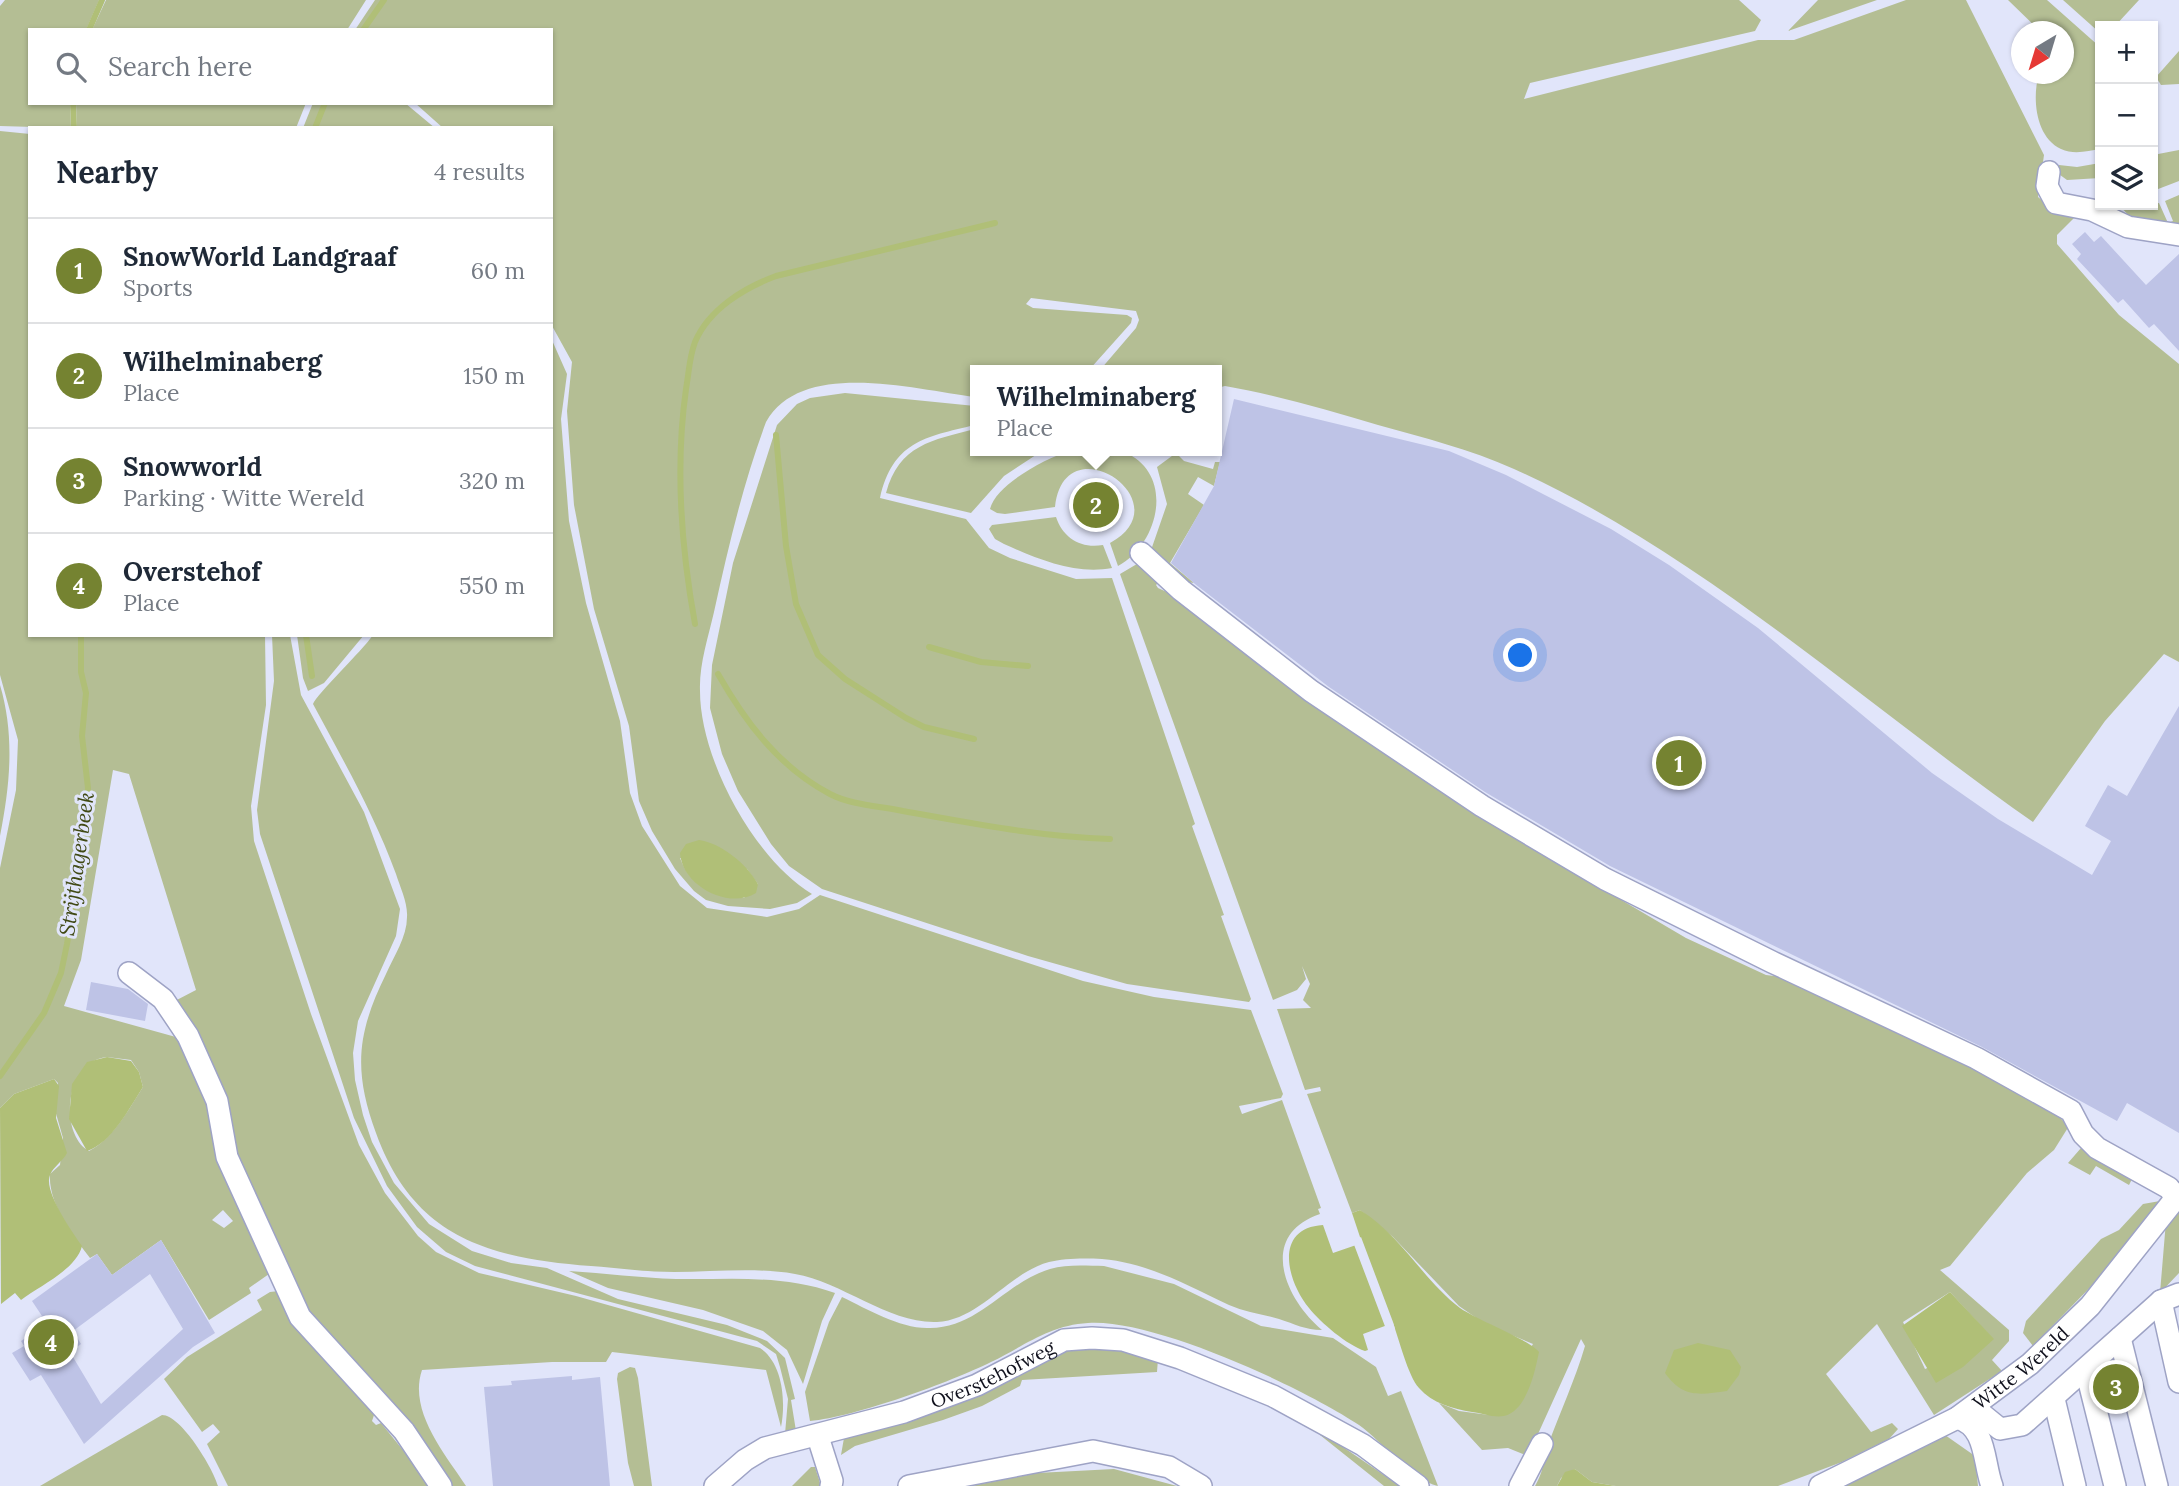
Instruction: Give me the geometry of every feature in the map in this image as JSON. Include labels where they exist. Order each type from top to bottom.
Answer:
[{"type":"street","points":[[2049,172],[2046,186],[2056,203],[2092,209],[2128,227],[2179,235]]},
{"type":"street","points":[[1141,553],[1181,590],[1311,691],[1482,806],[1605,879],[1772,962],[1976,1058],[2071,1111],[2083,1134],[2097,1148],[2177,1195]]},
{"type":"street","points":[[129,973],[163,999],[188,1036],[217,1101],[227,1157],[300,1317],[404,1431],[441,1486]]},
{"type":"street","name":"Witte Wereld","points":[[1820,1486],[1965,1413],[2029,1364],[2090,1306],[2131,1258],[2177,1195]]},
{"type":"street","points":[[1965,1413],[2007,1430],[2022,1425],[2170,1298]]},
{"type":"street","points":[[2170,1298],[2179,1382]]},
{"type":"street","points":[[2120,1339],[2157,1486]]},
{"type":"street","name":"Overstehofweg","points":[[715,1486],[765,1448],[818,1437],[966,1390],[1064,1340],[1123,1340],[1180,1358],[1273,1396],[1363,1445],[1418,1486]]},
{"type":"street","points":[[2086,1370],[2115,1486]]},
{"type":"street","points":[[2054,1399],[2075,1486]]},
{"type":"street","points":[[1965,1413],[1966,1420],[1980,1435],[1992,1486]]},
{"type":"street","points":[[818,1437],[831,1486]]},
{"type":"street","points":[[1520,1486],[1542,1444]]},
{"type":"street","points":[[915,1486],[1093,1451],[1169,1467],[1201,1486]]},
{"type":"shaded area","points":[[5,0],[99,0],[87,28],[28,28],[28,105],[70,105],[71,126],[0,126],[0,6]]},
{"type":"shaded area","points":[[106,0],[366,0],[348,28],[93,28]]},
{"type":"shaded area","points":[[375,0],[1739,0],[1761,20],[1755,31],[1530,83],[1524,99],[1758,40],[1794,40],[1906,0],[1966,0],[2044,155],[2038,197],[2050,207],[2079,213],[2057,235],[2057,244],[2119,315],[2179,364],[2179,662],[2164,654],[2105,721],[2033,822],[1716,586],[1583,503],[1514,469],[1464,450],[1283,398],[1222,387],[1222,365],[1104,365],[1136,328],[1139,320],[1136,311],[1031,298],[1026,304],[1033,308],[1127,315],[1132,318],[1131,323],[1093,365],[970,365],[970,396],[892,385],[832,384],[806,390],[783,402],[766,422],[737,516],[704,652],[700,681],[702,718],[720,776],[734,805],[770,857],[812,894],[797,903],[770,909],[728,906],[706,900],[694,891],[675,869],[652,831],[639,801],[629,726],[594,609],[574,505],[567,411],[572,362],[553,328],[553,126],[441,126],[417,105],[553,105],[553,28],[356,28]],"holes":[[[680,858],[747,869],[758,884],[744,898],[723,896],[697,883],[684,868]]]},
{"type":"shaded area","points":[[1818,0],[1877,0],[1788,31]]},
{"type":"shaded area","points":[[2008,0],[2047,0],[2071,21],[2030,21]]},
{"type":"shaded area","points":[[2063,0],[2139,0],[2120,21],[2095,21],[2095,29]]},
{"type":"shaded area","points":[[2074,24],[2095,43],[2095,150],[2071,152],[2052,143],[2041,126],[2037,84],[2074,84]]},
{"type":"shaded area","points":[[2179,51],[2179,84],[2161,85],[2158,75]]},
{"type":"shaded area","points":[[76,105],[305,105],[297,126],[77,126]]},
{"type":"shaded area","points":[[312,105],[407,105],[433,126],[304,126]]},
{"type":"shaded area","points":[[0,131],[28,134],[28,637],[265,637],[266,705],[251,806],[254,841],[311,1014],[359,1145],[385,1193],[418,1236],[436,1252],[479,1273],[576,1296],[760,1348],[774,1363],[781,1384],[781,1427],[766,1370],[612,1352],[606,1362],[552,1362],[422,1370],[419,1385],[424,1416],[439,1446],[466,1486],[445,1486],[304,1315],[171,1003],[196,990],[129,774],[113,770],[81,960],[64,1006],[183,1039],[269,1274],[249,1288],[251,1293],[209,1320],[161,1240],[112,1275],[97,1254],[90,1258],[63,1219],[50,1185],[50,1174],[60,1165],[63,1138],[55,1110],[58,1083],[54,1079],[14,1094],[0,1108],[0,868],[16,790],[18,740],[0,675]],"holes":[[[107,1057],[131,1060],[139,1072],[143,1087],[113,1131],[89,1151],[79,1143],[73,1130],[70,1115],[74,1084],[82,1071],[93,1062]],[[223,1210],[233,1221],[224,1228],[212,1220]]]},
{"type":"shaded area","points":[[2179,150],[2179,181],[2158,189],[2158,154]]},
{"type":"shaded area","points":[[2095,164],[2095,178],[2067,180],[2056,172],[2059,165],[2077,167]]},
{"type":"shaded area","points":[[2179,195],[2179,228],[2132,219],[2124,210],[2158,210],[2159,203],[2168,223],[2173,221],[2165,201]]},
{"type":"shaded area","points":[[553,342],[567,374],[561,419],[569,521],[586,603],[620,721],[630,793],[642,826],[680,886],[707,908],[767,917],[799,909],[820,895],[1083,981],[1154,997],[1251,1010],[1283,1094],[1281,1098],[1239,1106],[1242,1114],[1282,1100],[1321,1208],[1318,1209],[1320,1214],[1301,1224],[1289,1236],[1283,1251],[1284,1268],[1288,1285],[1297,1301],[1308,1317],[1322,1330],[1305,1328],[1235,1307],[1152,1270],[1119,1261],[1089,1258],[1049,1262],[1020,1276],[967,1313],[937,1322],[919,1321],[884,1310],[813,1278],[795,1274],[750,1270],[653,1271],[520,1257],[460,1236],[434,1219],[411,1197],[392,1169],[376,1133],[361,1071],[364,1034],[369,1015],[402,939],[406,924],[406,906],[378,830],[313,704],[371,637],[553,637]]},
{"type":"shaded area","points":[[845,393],[970,406],[970,426],[926,439],[902,453],[886,479],[880,498],[966,519],[989,548],[1010,558],[1076,579],[1112,578],[1195,824],[1192,826],[1224,915],[1221,916],[1251,999],[1249,1002],[1127,984],[1028,956],[822,889],[789,866],[771,844],[738,791],[722,754],[710,708],[712,665],[733,563],[777,425],[797,404],[810,398]]},
{"type":"shaded area","points":[[970,430],[970,456],[1034,456],[1004,476],[971,513],[886,493],[899,464],[919,447]]},
{"type":"shaded area","points":[[1057,456],[1130,456],[1140,462],[1151,476],[1156,492],[1156,509],[1144,542],[1132,556],[1118,566],[1110,543],[1130,526],[1134,508],[1128,491],[1114,477],[1096,470],[1078,471],[1063,482],[1055,507],[1005,514],[990,509],[1002,490],[1024,473]]},
{"type":"shaded area","points":[[1172,456],[1179,456],[1184,461],[1213,469],[1215,462],[1220,462],[1214,486],[1198,477],[1188,494],[1204,505],[1170,563],[1194,583],[1174,580],[1150,553],[1167,504],[1157,467]]},
{"type":"shaded area","points":[[1056,517],[1063,531],[1074,540],[1087,545],[1103,545],[1112,568],[1084,569],[1043,560],[995,539],[989,529],[992,525]]},
{"type":"shaded area","points":[[1142,561],[1160,581],[1156,585],[1158,588],[1184,600],[1487,821],[1686,938],[1766,975],[1791,978],[2040,1100],[2069,1126],[2054,1150],[2027,1173],[1950,1266],[1940,1270],[2009,1330],[2009,1341],[1992,1360],[2002,1371],[1934,1415],[1877,1324],[1826,1374],[1871,1432],[1892,1423],[1898,1429],[1889,1439],[1842,1462],[1778,1486],[1616,1486],[1592,1482],[1575,1469],[1561,1478],[1557,1486],[1535,1486],[1585,1346],[1581,1339],[1528,1456],[1508,1448],[1482,1450],[1439,1403],[1459,1411],[1489,1415],[1533,1344],[1485,1324],[1459,1306],[1393,1237],[1360,1210],[1352,1213],[1307,1094],[1321,1091],[1320,1087],[1305,1090],[1277,1009],[1311,1008],[1303,1000],[1310,984],[1302,966],[1306,979],[1297,990],[1273,1000],[1120,574]],"holes":[[[1950,1292],[1993,1339],[1925,1369],[1903,1322]]]},
{"type":"shaded area","points":[[272,637],[290,637],[301,695],[364,812],[400,909],[396,936],[358,1021],[353,1053],[355,1080],[363,1115],[372,1142],[394,1183],[429,1224],[472,1251],[511,1263],[547,1268],[618,1299],[727,1325],[767,1341],[785,1358],[795,1399],[791,1400],[796,1431],[785,1434],[788,1399],[776,1354],[757,1341],[475,1266],[446,1252],[417,1227],[387,1186],[354,1118],[260,834],[257,810],[274,681]]},
{"type":"shaded area","points":[[297,637],[362,637],[324,683],[308,691],[303,678]]},
{"type":"shaded area","points":[[0,685],[8,723],[9,761],[0,836]]},
{"type":"shaded area","points":[[699,840],[716,845],[740,862],[758,884],[756,893],[733,899],[721,897],[698,885],[689,876],[680,853],[686,844]]},
{"type":"shaded area","points":[[107,1057],[131,1061],[139,1072],[143,1087],[112,1133],[87,1151],[69,1119],[72,1084],[87,1062]]},
{"type":"shaded area","points":[[54,1079],[59,1086],[56,1118],[67,1153],[51,1172],[49,1182],[60,1212],[82,1246],[72,1263],[56,1277],[21,1300],[15,1293],[1,1304],[0,1108],[14,1094]]},
{"type":"shaded area","points":[[2081,1148],[2134,1175],[2129,1185],[2096,1166],[2090,1175],[2068,1163]]},
{"type":"shaded area","points":[[2160,1201],[2109,1268],[2033,1346],[2023,1333],[2026,1321],[2101,1239],[2119,1230],[2143,1204]]},
{"type":"shaded area","points":[[2179,1206],[2179,1273],[2160,1293],[2166,1221]]},
{"type":"shaded area","points":[[1360,1210],[1388,1232],[1460,1308],[1526,1342],[1539,1352],[1529,1389],[1519,1407],[1512,1413],[1492,1416],[1450,1407],[1430,1398],[1419,1388],[1411,1375],[1393,1323],[1363,1334],[1368,1350],[1365,1351],[1335,1333],[1309,1308],[1301,1297],[1290,1270],[1291,1245],[1297,1235],[1307,1228],[1323,1225],[1333,1253],[1362,1243],[1352,1213]]},
{"type":"shaded area","points":[[1104,1266],[1174,1284],[1261,1326],[1333,1338],[1376,1367],[1388,1396],[1401,1391],[1438,1486],[1407,1468],[1359,1425],[1303,1393],[1188,1343],[1116,1324],[1088,1323],[1061,1328],[974,1370],[928,1388],[852,1413],[810,1421],[805,1392],[829,1322],[842,1297],[905,1325],[945,1327],[976,1314],[1034,1275],[1057,1267]]},
{"type":"shaded area","points":[[569,1271],[663,1278],[775,1280],[835,1293],[822,1321],[803,1384],[787,1350],[763,1331],[703,1310],[608,1288]]},
{"type":"shaded area","points":[[279,1291],[374,1415],[372,1421],[376,1425],[381,1423],[432,1486],[228,1486],[207,1444],[220,1432],[213,1424],[202,1432],[164,1379],[187,1357],[262,1310],[257,1300],[270,1292]]},
{"type":"shaded area","points":[[1950,1292],[1994,1339],[1963,1367],[1936,1383],[1902,1326]]},
{"type":"shaded area","points":[[1698,1343],[1730,1350],[1741,1367],[1739,1375],[1727,1391],[1700,1394],[1685,1391],[1665,1373],[1674,1350]]},
{"type":"shaded area","points":[[1079,1347],[1118,1348],[1158,1359],[1157,1372],[1022,1380],[1020,1386],[982,1406],[855,1446],[841,1455],[844,1438],[918,1415],[1065,1350]]},
{"type":"shaded area","points":[[630,1367],[635,1368],[638,1378],[652,1486],[634,1486],[628,1463],[617,1379],[618,1373]]},
{"type":"shaded area","points":[[162,1415],[170,1417],[187,1433],[210,1467],[218,1486],[40,1486]]},
{"type":"shaded area","points":[[1321,1432],[1400,1486],[1384,1486],[1320,1435]]},
{"type":"shaded area","points":[[1945,1435],[1975,1456],[1978,1486],[1843,1486]]},
{"type":"shaded area","points":[[811,1467],[815,1467],[821,1486],[792,1486]]},
{"type":"shaded area","points":[[1114,1469],[1177,1486],[971,1486],[1037,1473]]},
{"type":"shaded area","points":[[1575,1469],[1592,1482],[1616,1486],[1557,1486],[1565,1472]]},
{"type":"pier","points":[[1361,1237],[1395,1329],[1386,1329],[1353,1242]]},
{"type":"building","points":[[2085,232],[2094,242],[2101,236],[2146,285],[2179,254],[2179,351],[2154,324],[2149,328],[2123,299],[2118,303],[2077,259],[2081,254],[2072,244]]},
{"type":"building","points":[[1234,399],[1449,451],[1506,475],[1611,529],[1669,565],[1758,628],[1932,773],[1998,819],[2092,875],[2111,841],[2085,826],[2108,785],[2127,796],[2179,706],[2179,1133],[2127,1103],[2117,1121],[1982,1047],[1610,866],[1485,792],[1329,687],[1171,563],[1214,486]]},
{"type":"building","points":[[91,982],[128,989],[148,1004],[145,1021],[86,1010]]},
{"type":"building","points":[[161,1240],[215,1333],[193,1347],[84,1444],[41,1375],[30,1381],[12,1353],[24,1346],[21,1341],[39,1329],[34,1322],[42,1316],[32,1301],[97,1254],[112,1275]],"holes":[[[150,1274],[183,1329],[101,1404],[70,1352],[81,1344],[73,1331]]]},
{"type":"building","points":[[572,1376],[572,1380],[600,1377],[610,1486],[493,1486],[484,1387],[512,1385],[511,1381]]},
{"type":"waterway","name":"Strijthagerbeek","points":[[90,28],[102,0]]},
{"type":"waterway","points":[[364,28],[384,0]]},
{"type":"waterway","name":"Strijthagerbeek","points":[[73,105],[74,126]]},
{"type":"waterway","points":[[316,126],[324,105]]},
{"type":"waterway","points":[[695,624],[683,536],[681,448],[691,354],[709,319],[740,293],[776,276],[995,223]]},
{"type":"waterway","points":[[776,435],[786,546],[796,604],[818,655],[845,679],[906,718],[924,727],[974,739]]},
{"type":"waterway","name":"Strijthagerbeek","points":[[0,1076],[44,1013],[61,973],[67,944],[82,851],[88,788],[82,736],[86,693],[81,672],[81,637]]},
{"type":"waterway","points":[[306,637],[312,676]]},
{"type":"waterway","points":[[929,647],[981,662],[1028,666]]},
{"type":"waterway","points":[[718,674],[740,710],[765,742],[795,771],[838,798],[1006,829],[1110,839]]},
{"type":"place","name":"Wilhelminaberg","points":[[1096,505]]},
{"type":"place","name":"SnowWorld Landgraaf","points":[[1679,763]]},
{"type":"place","name":"Overstehof","points":[[51,1342]]},
{"type":"place","name":"Snowworld","points":[[2116,1387]]}]
